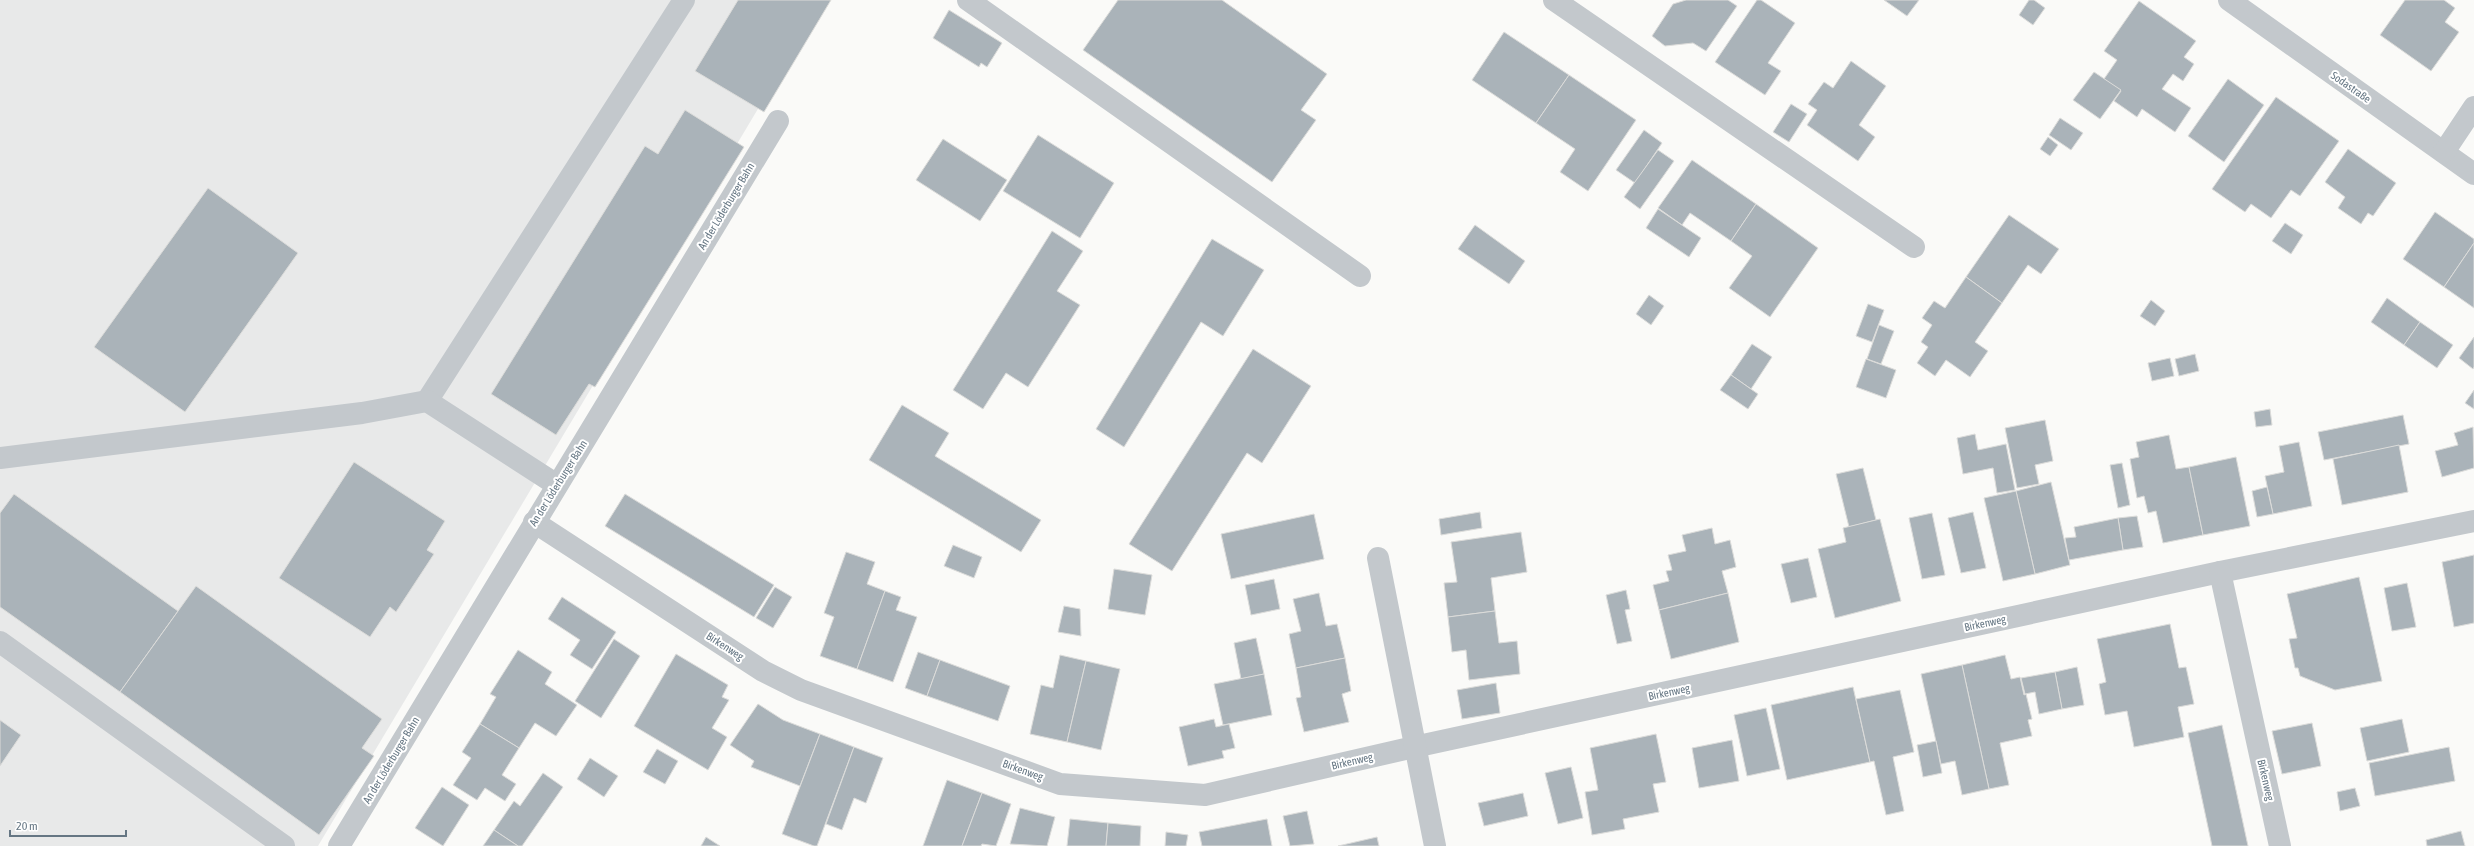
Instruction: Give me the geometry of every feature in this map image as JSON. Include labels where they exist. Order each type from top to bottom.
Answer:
[{"type":"street","points":[[427,401],[684,0]]},
{"type":"street","points":[[968,0],[1360,276]]},
{"type":"street","points":[[1554,0],[1914,247]]},
{"type":"street","name":"Sodastraße","points":[[2229,0],[2474,174]]},
{"type":"street","points":[[2444,152],[2474,107]]},
{"type":"street","name":"An der Löderburger Bahn","points":[[339,846],[778,120]]},
{"type":"street","points":[[0,458],[362,413],[427,401],[557,485]]},
{"type":"street","name":"Birkenweg","points":[[534,522],[763,671],[801,690],[1060,784],[1205,795],[1414,747],[2220,572],[2474,521]]},
{"type":"street","points":[[1378,558],[1414,747],[1436,846]]},
{"type":"street","name":"Birkenweg","points":[[2220,572],[2280,846]]},
{"type":"street","points":[[0,642],[284,846]]},
{"type":"shaded area","points":[[0,0],[823,0],[318,846],[0,846]]},
{"type":"building","points":[[738,0],[831,0],[764,112],[695,71]]},
{"type":"building","points":[[1118,0],[1222,0],[1327,74],[1301,110],[1316,120],[1272,182],[1083,50]]},
{"type":"building","points":[[1686,0],[1728,0],[1737,6],[1706,51],[1693,43],[1665,46],[1652,36],[1673,4]]},
{"type":"building","points":[[1757,0],[1761,0],[1795,23],[1768,63],[1781,71],[1765,95],[1715,62]]},
{"type":"building","points":[[1884,0],[1919,0],[1907,16]]},
{"type":"building","points":[[2029,0],[2034,0],[2045,8],[2033,25],[2019,15]]},
{"type":"building","points":[[2405,0],[2444,0],[2455,8],[2445,22],[2459,32],[2431,71],[2380,35]]},
{"type":"building","points":[[2139,1],[2196,41],[2184,57],[2194,64],[2183,81],[2173,74],[2162,89],[2191,108],[2175,132],[2142,109],[2137,117],[2114,101],[2121,91],[2104,79],[2117,60],[2104,51]]},
{"type":"building","points":[[949,10],[1002,43],[987,67],[981,63],[979,67],[933,38]]},
{"type":"building","points":[[1504,32],[1569,75],[1536,123],[1472,80]]},
{"type":"building","points":[[1851,61],[1886,86],[1859,125],[1875,137],[1858,161],[1807,125],[1817,110],[1808,104],[1824,82],[1833,88]]},
{"type":"building","points":[[2094,72],[2121,90],[2100,119],[2073,100]]},
{"type":"building","points":[[1569,75],[1636,120],[1588,191],[1560,172],[1575,149],[1536,123]]},
{"type":"building","points":[[2228,79],[2264,105],[2224,162],[2188,136]]},
{"type":"building","points":[[2276,97],[2339,141],[2300,196],[2291,190],[2271,218],[2251,204],[2245,212],[2212,189]]},
{"type":"building","points":[[1791,104],[1807,114],[1789,142],[1773,132]]},
{"type":"building","points":[[685,110],[744,147],[595,387],[589,384],[556,435],[491,394],[645,146],[658,154]]},
{"type":"building","points":[[2060,118],[2083,133],[2071,150],[2049,135]]},
{"type":"building","points":[[1644,130],[1662,143],[1635,183],[1616,170]]},
{"type":"building","points":[[1038,135],[1114,183],[1080,238],[1003,191]]},
{"type":"building","points":[[2048,137],[2058,145],[2050,156],[2040,149]]},
{"type":"building","points":[[943,139],[1007,180],[980,221],[916,180]]},
{"type":"building","points":[[2348,149],[2396,183],[2373,216],[2368,213],[2361,224],[2338,208],[2345,197],[2325,182]]},
{"type":"building","points":[[1658,150],[1674,161],[1640,209],[1624,197]]},
{"type":"building","points":[[1692,160],[1756,204],[1731,241],[1690,213],[1682,225],[1658,208]]},
{"type":"building","points":[[208,188],[298,253],[185,412],[94,347]]},
{"type":"building","points":[[1756,204],[1818,248],[1770,317],[1729,288],[1752,256],[1731,241]]},
{"type":"building","points":[[1658,209],[1701,238],[1689,257],[1646,228]]},
{"type":"building","points":[[2435,212],[2474,239],[2474,243],[2444,287],[2403,259]]},
{"type":"building","points":[[2009,215],[2059,249],[2041,274],[2028,265],[2002,303],[1966,277]]},
{"type":"building","points":[[2285,223],[2303,235],[2291,254],[2272,241]]},
{"type":"building","points":[[1475,225],[1525,261],[1509,284],[1458,249]]},
{"type":"building","points":[[1052,231],[1083,251],[1057,291],[1080,305],[1028,387],[1006,373],[983,409],[953,390]]},
{"type":"building","points":[[1212,239],[1264,270],[1223,336],[1201,322],[1124,447],[1096,429]]},
{"type":"building","points":[[2474,243],[2474,308],[2444,287]]},
{"type":"building","points":[[1966,277],[2002,303],[1975,342],[1988,351],[1970,377],[1946,360],[1935,376],[1917,363],[1928,347],[1921,342],[1932,325],[1922,318],[1934,301],[1945,308]]},
{"type":"building","points":[[1649,295],[1664,306],[1651,325],[1636,314]]},
{"type":"building","points":[[2387,298],[2420,322],[2404,345],[2371,322]]},
{"type":"building","points":[[2151,300],[2165,311],[2155,326],[2140,316]]},
{"type":"building","points":[[1868,304],[1884,310],[1872,342],[1856,336]]},
{"type":"building","points":[[2420,322],[2453,345],[2437,368],[2404,345]]},
{"type":"building","points":[[1879,325],[1894,331],[1881,364],[1867,359]]},
{"type":"building","points":[[2474,337],[2474,367],[2473,369],[2459,358]]},
{"type":"building","points":[[1752,344],[1772,357],[1751,389],[1731,375]]},
{"type":"building","points":[[1253,349],[1311,386],[1262,463],[1247,453],[1172,571],[1129,544]]},
{"type":"building","points":[[2195,354],[2199,371],[2179,376],[2175,359]]},
{"type":"building","points":[[2170,358],[2174,376],[2152,381],[2148,363]]},
{"type":"building","points":[[1866,359],[1896,370],[1886,398],[1856,387]]},
{"type":"building","points":[[1731,375],[1758,394],[1748,409],[1720,390]]},
{"type":"building","points":[[2474,390],[2474,409],[2465,403]]},
{"type":"building","points":[[902,405],[949,433],[935,456],[1041,520],[1021,552],[869,460]]},
{"type":"building","points":[[2270,409],[2272,425],[2256,427],[2254,412]]},
{"type":"building","points":[[2403,415],[2409,444],[2324,460],[2318,432]]},
{"type":"building","points":[[2045,420],[2053,461],[2035,465],[2039,484],[2017,488],[2005,428]]},
{"type":"building","points":[[2473,427],[2474,468],[2442,477],[2435,451],[2458,445],[2454,433]]},
{"type":"building","points":[[1975,434],[1978,450],[2006,444],[2015,490],[1997,493],[1993,468],[1963,474],[1957,438]]},
{"type":"building","points":[[2169,435],[2176,469],[2189,467],[2203,535],[2163,543],[2156,511],[2148,513],[2144,496],[2137,498],[2130,459],[2139,457],[2136,442]]},
{"type":"building","points":[[2299,442],[2312,506],[2273,514],[2265,476],[2284,472],[2279,446]]},
{"type":"building","points":[[2399,445],[2408,492],[2342,505],[2333,459]]},
{"type":"building","points":[[2236,457],[2250,526],[2203,535],[2189,467]]},
{"type":"building","points":[[354,462],[445,521],[427,550],[434,554],[396,612],[390,607],[370,637],[279,578]]},
{"type":"building","points":[[2122,463],[2130,505],[2118,508],[2110,465]]},
{"type":"building","points":[[1863,468],[1876,520],[1849,527],[1836,474]]},
{"type":"building","points":[[2051,482],[2070,565],[2035,574],[2016,491]]},
{"type":"building","points":[[2267,487],[2273,514],[2257,517],[2252,491]]},
{"type":"building","points":[[2016,491],[2035,574],[2003,581],[1984,498]]},
{"type":"building","points":[[14,494],[178,611],[120,692],[0,607],[0,513]]},
{"type":"building","points":[[625,494],[774,585],[754,617],[605,526]]},
{"type":"building","points":[[1480,512],[1482,528],[1441,535],[1439,519]]},
{"type":"building","points":[[1973,512],[1986,568],[1961,573],[1948,518]]},
{"type":"building","points":[[1932,513],[1945,575],[1922,579],[1909,518]]},
{"type":"building","points":[[1314,514],[1324,559],[1231,579],[1221,534]]},
{"type":"building","points":[[2137,516],[2143,547],[2123,550],[2118,518]]},
{"type":"building","points":[[2118,518],[2123,550],[2069,560],[2065,538],[2076,537],[2074,527]]},
{"type":"building","points":[[1880,519],[1901,601],[1835,618],[1818,549],[1846,542],[1843,528]]},
{"type":"building","points":[[1712,528],[1715,544],[1730,540],[1736,567],[1722,571],[1728,593],[1659,610],[1653,585],[1669,581],[1666,571],[1672,570],[1668,555],[1686,551],[1682,535]]},
{"type":"building","points":[[1521,532],[1527,572],[1491,578],[1495,611],[1448,617],[1444,583],[1457,582],[1451,542]]},
{"type":"building","points":[[953,545],[982,557],[974,578],[944,566]]},
{"type":"building","points":[[846,552],[875,562],[867,584],[885,591],[857,669],[820,656],[834,617],[824,613]]},
{"type":"building","points":[[2474,555],[2474,623],[2454,627],[2442,562]]},
{"type":"building","points":[[1808,558],[1817,597],[1791,603],[1781,564]]},
{"type":"building","points":[[1114,569],[1152,575],[1145,615],[1108,609]]},
{"type":"building","points":[[2359,577],[2382,681],[2335,690],[2300,676],[2298,668],[2295,668],[2289,639],[2297,638],[2287,594]]},
{"type":"building","points":[[1274,579],[1280,609],[1251,615],[1245,585]]},
{"type":"building","points":[[2407,583],[2416,627],[2392,631],[2384,588]]},
{"type":"building","points":[[196,586],[382,719],[362,748],[374,756],[319,835],[120,692]]},
{"type":"building","points":[[775,587],[792,597],[773,628],[756,618]]},
{"type":"building","points":[[1626,590],[1630,609],[1625,610],[1632,641],[1617,644],[1606,595]]},
{"type":"building","points":[[885,591],[901,597],[896,610],[917,617],[893,682],[857,669]]},
{"type":"building","points":[[1319,593],[1326,626],[1337,624],[1345,658],[1296,668],[1289,634],[1301,631],[1293,599]]},
{"type":"building","points":[[1728,593],[1739,642],[1671,659],[1659,610]]},
{"type":"building","points":[[562,597],[616,632],[592,669],[570,655],[580,640],[548,619]]},
{"type":"building","points":[[1064,606],[1080,609],[1081,636],[1058,632]]},
{"type":"building","points":[[1495,611],[1499,643],[1517,641],[1520,674],[1469,680],[1466,650],[1452,652],[1448,617]]},
{"type":"building","points":[[2170,624],[2179,668],[2186,667],[2194,704],[2178,707],[2184,737],[2134,747],[2127,711],[2105,715],[2099,684],[2106,682],[2097,639]]},
{"type":"building","points":[[1256,638],[1264,674],[1241,679],[1234,643]]},
{"type":"building","points":[[614,639],[640,656],[601,718],[575,701]]},
{"type":"building","points":[[518,650],[552,672],[545,684],[577,705],[556,736],[535,723],[519,748],[480,724],[496,697],[490,694]]},
{"type":"building","points":[[918,652],[940,660],[927,696],[905,688]]},
{"type":"building","points":[[676,654],[728,685],[722,697],[729,700],[712,728],[727,737],[708,770],[634,726]]},
{"type":"building","points":[[1060,655],[1086,661],[1067,742],[1030,734],[1041,685],[1053,688]]},
{"type":"building","points":[[2005,655],[2011,679],[2020,677],[2024,695],[2026,694],[2032,719],[2028,720],[2032,736],[2000,743],[2009,785],[1989,789],[1962,665]]},
{"type":"building","points":[[1345,658],[1351,691],[1342,694],[1349,722],[1304,732],[1296,698],[1301,697],[1296,668]]},
{"type":"building","points":[[940,660],[1010,686],[998,721],[927,696]]},
{"type":"building","points":[[1086,661],[1120,669],[1101,750],[1067,742]]},
{"type":"building","points":[[1962,665],[1989,789],[1962,795],[1955,761],[1941,764],[1921,674]]},
{"type":"building","points":[[2077,667],[2084,705],[2062,709],[2055,672]]},
{"type":"building","points":[[2055,672],[2062,709],[2039,714],[2035,692],[2025,694],[2021,678]]},
{"type":"building","points":[[1264,674],[1272,715],[1223,725],[1214,684]]},
{"type":"building","points":[[1496,683],[1500,713],[1462,719],[1457,690]]},
{"type":"building","points":[[1853,687],[1870,762],[1787,780],[1771,705]]},
{"type":"building","points":[[1900,690],[1914,752],[1893,757],[1904,811],[1886,815],[1874,761],[1870,762],[1856,699]]},
{"type":"building","points":[[758,704],[783,720],[820,734],[800,786],[751,767],[754,761],[730,745]]},
{"type":"building","points":[[1766,708],[1780,769],[1747,776],[1734,715]]},
{"type":"building","points":[[1214,719],[1216,727],[1229,724],[1235,748],[1222,751],[1224,758],[1188,766],[1179,727]]},
{"type":"building","points":[[2402,719],[2409,752],[2367,761],[2360,728]]},
{"type":"building","points":[[0,720],[21,735],[0,766]]},
{"type":"building","points":[[2312,723],[2321,766],[2282,774],[2272,731]]},
{"type":"building","points":[[480,724],[519,748],[502,775],[516,784],[505,801],[485,788],[477,800],[453,785],[471,758],[462,752]]},
{"type":"building","points":[[2222,725],[2248,846],[2212,846],[2188,733]]},
{"type":"building","points":[[820,734],[854,747],[817,846],[814,846],[782,834]]},
{"type":"building","points":[[1656,734],[1666,782],[1653,784],[1659,812],[1623,819],[1625,829],[1592,835],[1585,792],[1598,790],[1590,748]]},
{"type":"building","points":[[1732,740],[1739,781],[1699,788],[1692,748]]},
{"type":"building","points":[[1936,741],[1942,773],[1923,777],[1917,745]]},
{"type":"building","points":[[854,747],[883,758],[866,803],[854,798],[842,830],[826,824]]},
{"type":"building","points":[[2449,747],[2455,781],[2375,796],[2369,763]]},
{"type":"building","points":[[657,749],[678,761],[665,784],[643,772]]},
{"type":"building","points":[[590,758],[618,776],[604,797],[577,779]]},
{"type":"building","points":[[1571,767],[1583,818],[1558,824],[1545,773]]},
{"type":"building","points":[[543,773],[563,787],[522,846],[518,846],[494,830],[514,801],[520,806]]},
{"type":"building","points":[[947,780],[982,793],[962,846],[923,846]]},
{"type":"building","points":[[442,787],[469,805],[443,846],[415,828]]},
{"type":"building","points":[[2355,788],[2360,806],[2340,811],[2337,792]]},
{"type":"building","points":[[982,793],[1011,804],[996,846],[982,844],[981,846],[962,846]]},
{"type":"building","points":[[1523,793],[1528,816],[1484,826],[1478,803]]},
{"type":"building","points":[[1020,808],[1055,817],[1047,846],[1010,844]]},
{"type":"building","points":[[1307,811],[1314,844],[1290,846],[1283,816]]},
{"type":"building","points":[[1070,819],[1108,823],[1106,846],[1067,846]]},
{"type":"building","points":[[1267,819],[1272,846],[1202,846],[1199,832]]},
{"type":"building","points":[[1108,823],[1141,826],[1140,846],[1106,846]]},
{"type":"building","points":[[494,830],[518,846],[483,846]]},
{"type":"building","points":[[2461,831],[2465,846],[2427,846],[2426,840]]},
{"type":"building","points":[[1166,832],[1188,835],[1186,846],[1165,846]]},
{"type":"building","points":[[706,837],[720,846],[701,846]]},
{"type":"building","points":[[1377,837],[1379,846],[1338,846]]}]
